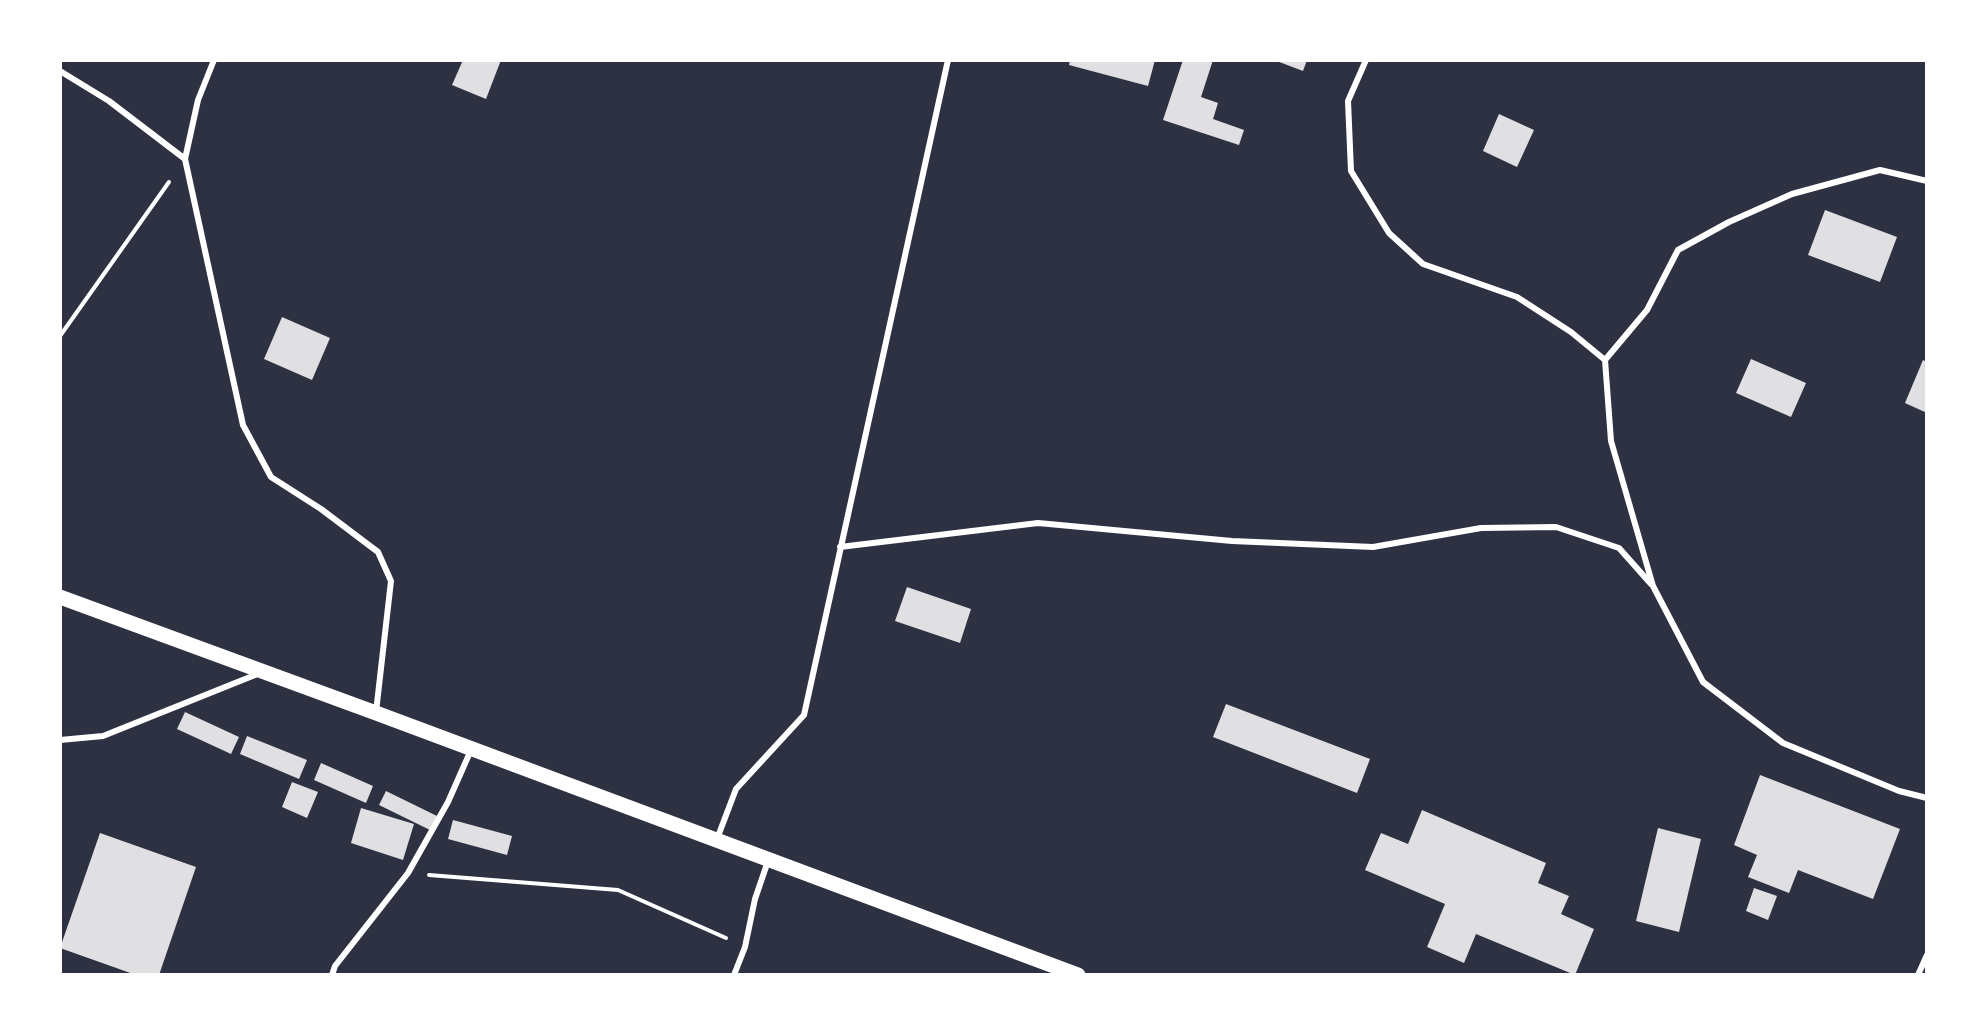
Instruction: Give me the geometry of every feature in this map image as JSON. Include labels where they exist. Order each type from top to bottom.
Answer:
[{"type":"main road","points":[[60,597],[472,748],[1078,975]]},
{"type":"street","points":[[214,60],[198,99],[185,159],[243,425],[271,477],[321,509],[378,552],[391,581],[376,713]]},
{"type":"street","points":[[717,840],[736,789],[804,715],[948,60]]},
{"type":"street","points":[[1366,60],[1347,100],[1351,171],[1389,233],[1423,264],[1517,297],[1571,332],[1605,360]]},
{"type":"street","points":[[60,71],[109,101],[185,159]]},
{"type":"street","points":[[1927,181],[1880,170],[1791,194],[1708,233],[1678,250],[1647,310],[1605,360],[1611,441],[1653,586],[1703,682],[1783,744],[1899,791],[1927,798]]},
{"type":"street","points":[[840,547],[1038,524],[1232,541],[1373,547],[1481,528],[1556,527],[1619,549],[1653,586]]},
{"type":"street","points":[[60,740],[104,736],[263,671]]},
{"type":"street","points":[[332,975],[335,966],[408,873],[448,802],[472,748]]},
{"type":"street","points":[[734,975],[745,947],[755,899],[768,859]]},
{"type":"street","points":[[1918,975],[1927,955]]},
{"type":"path","points":[[60,336],[185,159]]},
{"type":"path","points":[[408,873],[618,890],[745,947]]},
{"type":"building","points":[[463,60],[501,60],[486,99],[452,85]]},
{"type":"building","points":[[1070,60],[1155,60],[1148,86],[1069,65]]},
{"type":"building","points":[[1183,60],[1213,60],[1201,97],[1218,103],[1213,119],[1244,130],[1239,145],[1163,120]]},
{"type":"building","points":[[1274,60],[1307,60],[1303,71]]},
{"type":"building","points":[[1499,114],[1534,130],[1517,167],[1483,151]]},
{"type":"building","points":[[1825,210],[1897,237],[1880,282],[1808,255]]},
{"type":"building","points":[[282,317],[330,338],[312,380],[264,359]]},
{"type":"building","points":[[1751,359],[1806,383],[1791,417],[1736,393]]},
{"type":"building","points":[[1923,360],[1927,362],[1927,413],[1905,403]]},
{"type":"building","points":[[907,587],[971,609],[960,643],[895,621]]},
{"type":"building","points":[[1226,704],[1370,759],[1357,793],[1213,737]]},
{"type":"building","points":[[185,712],[239,737],[231,754],[177,729]]},
{"type":"building","points":[[247,736],[307,760],[299,779],[240,754]]},
{"type":"building","points":[[321,763],[373,786],[366,803],[314,780]]},
{"type":"building","points":[[1760,775],[1900,829],[1873,899],[1798,870],[1789,893],[1748,877],[1757,855],[1734,845]]},
{"type":"building","points":[[292,782],[318,792],[307,818],[282,807]]},
{"type":"building","points":[[386,791],[437,816],[430,830],[379,805]]},
{"type":"building","points":[[361,808],[414,824],[403,860],[351,843]]},
{"type":"building","points":[[1422,810],[1546,863],[1538,883],[1569,896],[1561,914],[1594,929],[1575,975],[1476,934],[1464,963],[1427,947],[1445,904],[1365,870],[1381,833],[1408,844]]},
{"type":"building","points":[[453,820],[512,836],[507,855],[448,839]]},
{"type":"building","points":[[1658,828],[1701,839],[1679,932],[1636,921]]},
{"type":"building","points":[[100,833],[196,867],[159,975],[136,975],[60,948]]},
{"type":"building","points":[[1754,888],[1777,896],[1768,920],[1746,911]]}]
